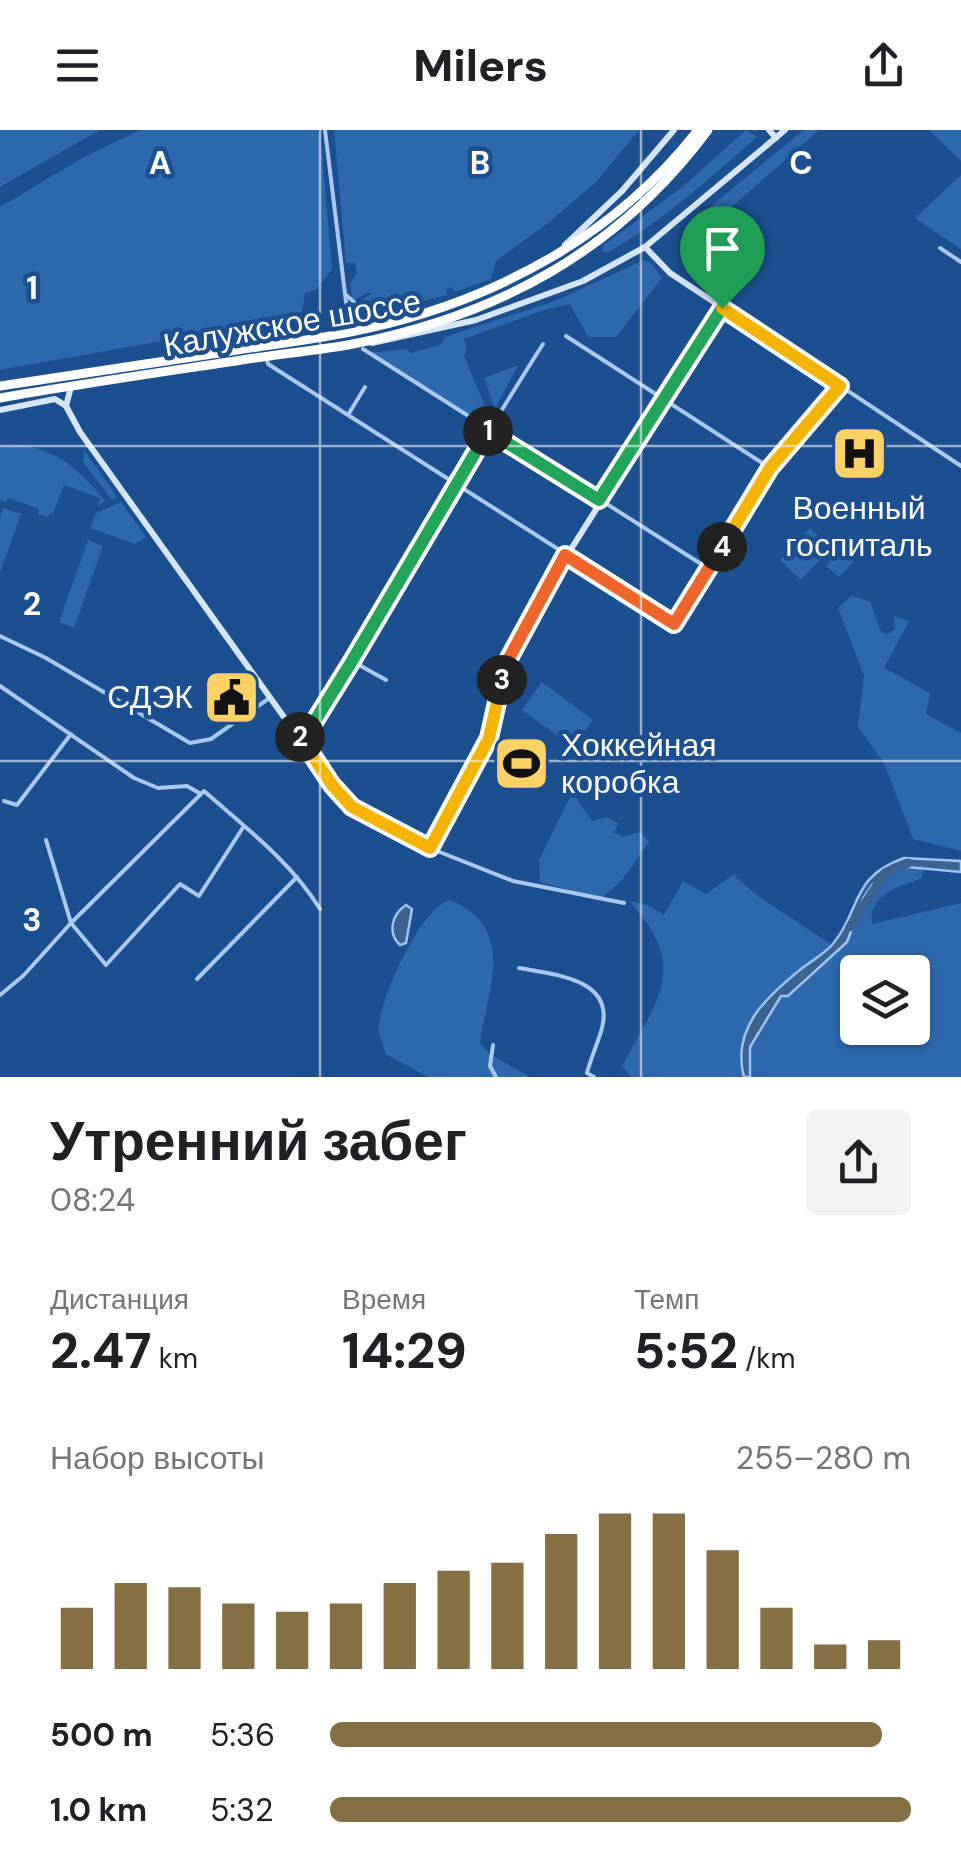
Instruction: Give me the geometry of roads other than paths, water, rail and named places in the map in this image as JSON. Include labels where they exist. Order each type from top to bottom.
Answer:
[{"type":"highway","name":"Калужское шоссе","points":[[0,386],[338,334],[419,315],[487,291],[589,235],[638,194],[698,130]]},
{"type":"highway","name":"Калужское шоссе","points":[[0,398],[266,356],[359,346],[484,306],[535,284],[608,235],[669,178],[708,130]]},
{"type":"street","points":[[325,130],[346,310],[346,321],[338,334]]},
{"type":"street","points":[[550,258],[622,190],[674,130]]},
{"type":"street","points":[[769,130],[776,138]]},
{"type":"street","points":[[359,346],[427,333],[558,292],[645,247],[785,130]]},
{"type":"street","points":[[645,247],[670,273],[961,466]]},
{"type":"street","points":[[940,248],[961,262]]},
{"type":"street","points":[[344,291],[357,307],[419,315]]},
{"type":"street","points":[[427,333],[484,306]]},
{"type":"street","points":[[430,848],[489,738],[508,660],[565,555],[722,308]]},
{"type":"street","points":[[566,336],[770,468]]},
{"type":"street","points":[[300,737],[311,727],[352,661],[455,484],[543,344]]},
{"type":"street","points":[[359,346],[708,569]]},
{"type":"street","points":[[266,356],[268,364],[674,624],[770,468],[840,386]]},
{"type":"street","points":[[66,406],[67,394],[74,385]]},
{"type":"street","points":[[348,415],[366,387]]},
{"type":"street","points":[[0,410],[44,390]]},
{"type":"street","points":[[0,410],[55,399],[66,406],[89,445],[332,785],[352,807],[430,848],[513,882],[624,903]]},
{"type":"street","points":[[0,636],[190,743],[211,739],[272,696]]},
{"type":"street","points":[[352,661],[386,680]]},
{"type":"street","points":[[0,686],[134,778],[158,788],[187,786],[200,794]]},
{"type":"street","points":[[4,802],[17,806],[70,734]]},
{"type":"street","points":[[0,995],[204,790],[297,877],[320,909]]},
{"type":"street","points":[[46,840],[71,923],[106,966],[180,884],[198,896],[244,826]]},
{"type":"street","points":[[197,979],[297,877]]},
{"type":"street","points":[[519,968],[587,984],[596,995],[603,1016],[587,1073],[594,1077]]},
{"type":"street","points":[[492,1046],[490,1066],[496,1077]]},
{"type":"waterway","points":[[850,927],[885,873],[908,863]]},
{"type":"place","name":"Военный госпиталь","points":[[859,454]]},
{"type":"place","name":"СДЭК","points":[[232,697]]},
{"type":"place","name":"Хоккейная коробка","points":[[522,763]]}]
